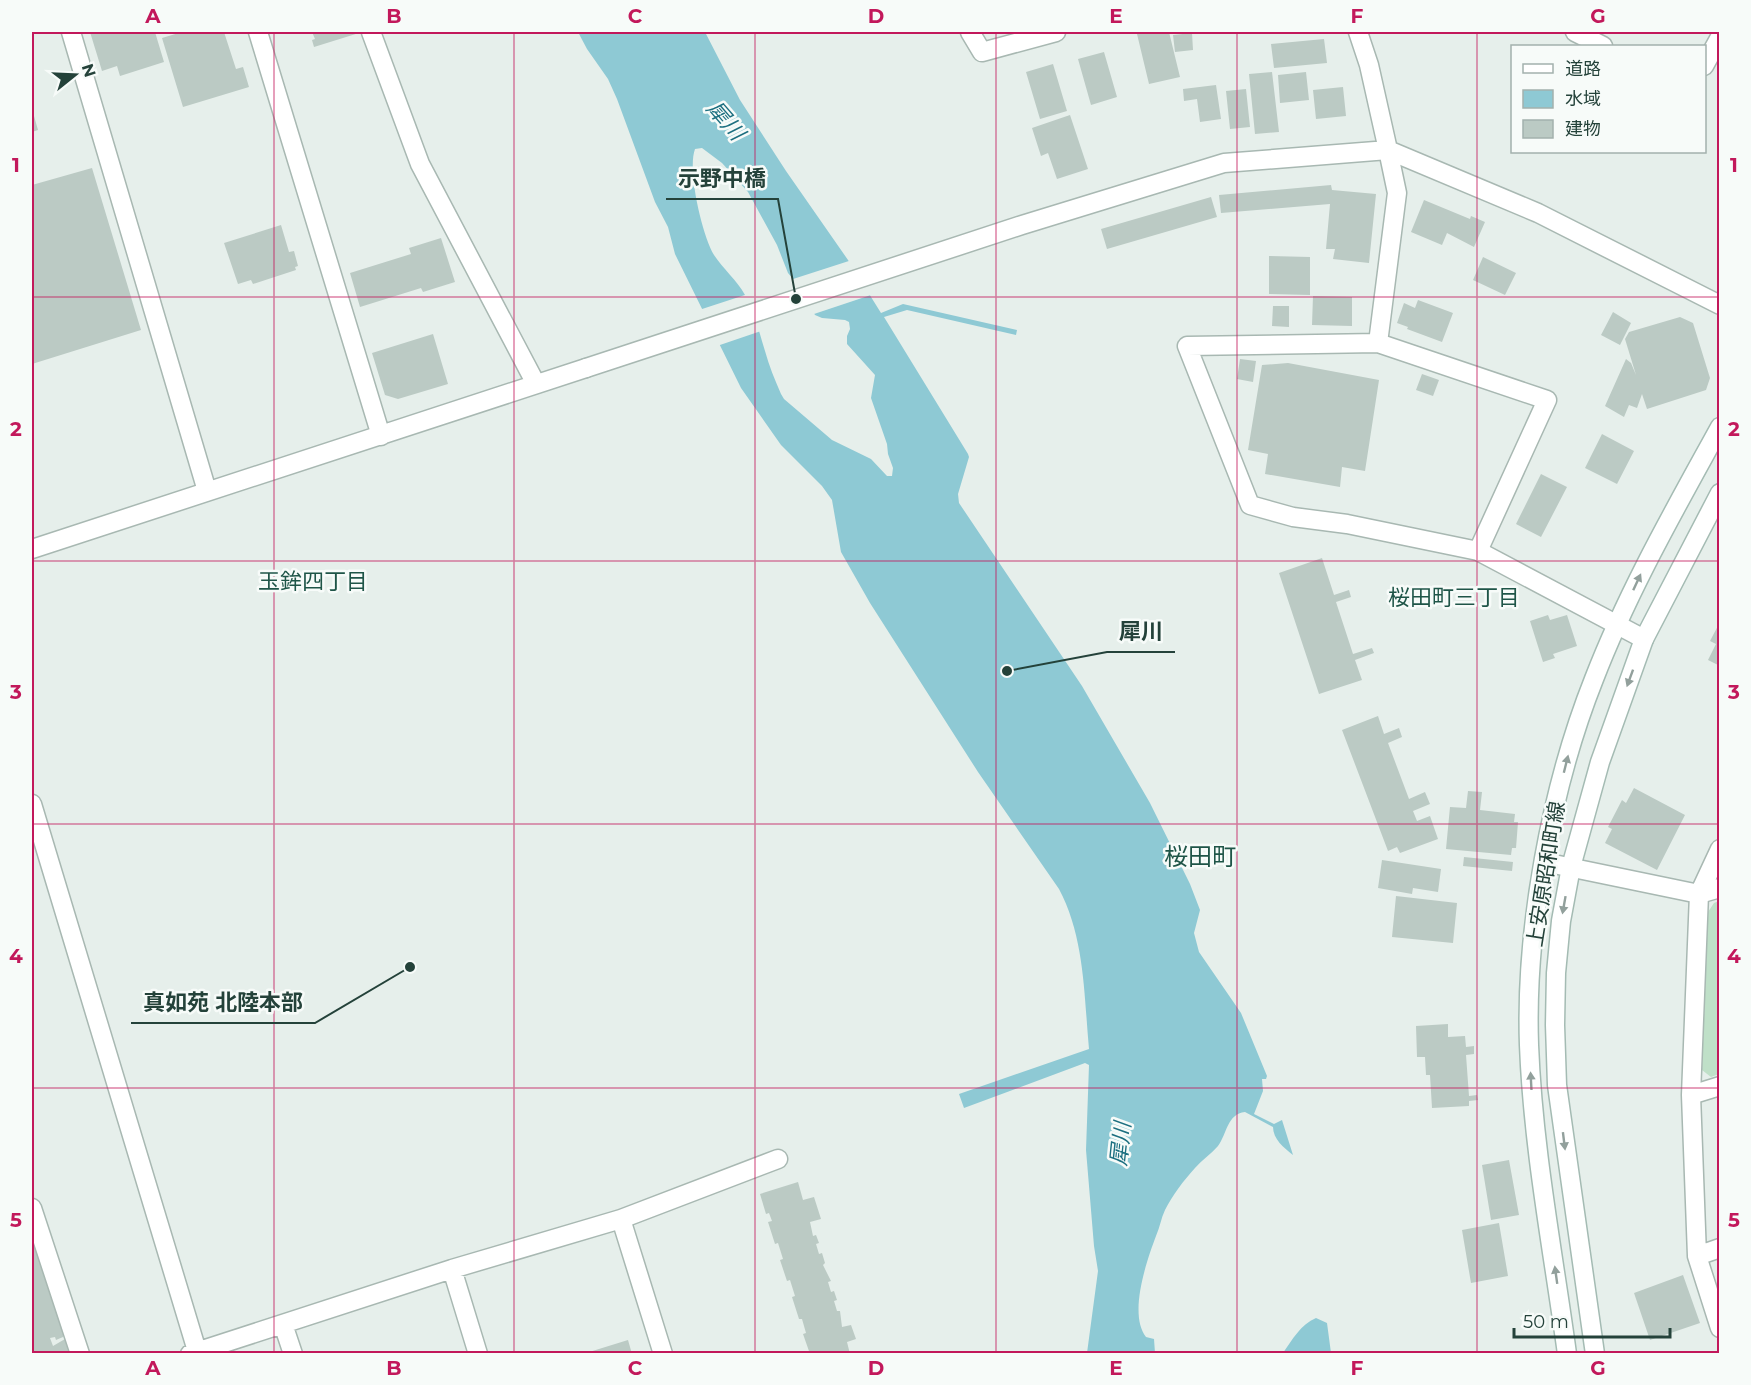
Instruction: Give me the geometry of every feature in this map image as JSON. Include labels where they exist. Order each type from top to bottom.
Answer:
[{"type":"street","points":[[71,32],[207,491]]},
{"type":"street","points":[[258,32],[381,436]]},
{"type":"street","points":[[371,32],[420,164],[536,384]]},
{"type":"street","points":[[970,32],[982,51],[1056,32]]},
{"type":"street","points":[[1358,32],[1369,65],[1397,193],[1378,343]]},
{"type":"street","points":[[1575,32],[1601,45]]},
{"type":"street","points":[[1706,62],[1719,37]]},
{"type":"street","points":[[32,549],[1022,225],[1224,163],[1388,150],[1538,213],[1719,305]]},
{"type":"street","points":[[1478,551],[1547,400],[1378,343],[1187,346],[1250,505],[1293,517],[1347,524],[1478,551],[1644,639]]},
{"type":"street","name":"上安原昭和町線","points":[[1567,1353],[1540,1177],[1533,1114],[1529,1042],[1531,973],[1544,862],[1572,740],[1593,680],[1643,568],[1719,427]]},
{"type":"street","name":"上安原昭和町線","points":[[1595,1353],[1557,1085],[1556,974],[1561,921],[1570,867],[1600,762],[1644,639],[1719,494]]},
{"type":"street","points":[[32,804],[194,1352],[452,1269],[621,1219],[778,1159]]},
{"type":"street","points":[[1719,849],[1699,894],[1691,1095],[1697,1256],[1719,1328]]},
{"type":"street","points":[[1544,862],[1699,894],[1719,888]]},
{"type":"street","points":[[1691,1095],[1719,1086]]},
{"type":"street","points":[[32,1208],[80,1353]]},
{"type":"street","points":[[621,1219],[663,1353]]},
{"type":"street","points":[[1697,1256],[1719,1248]]},
{"type":"street","points":[[452,1269],[478,1353]]},
{"type":"street","points":[[283,1323],[293,1353]]},
{"type":"green space","points":[[1719,901],[1719,1074],[1711,1077],[1702,1070],[1708,912],[1714,903]]},
{"type":"water","points":[[578,32],[705,32],[740,100],[881,313],[903,304],[1017,330],[1016,335],[907,310],[884,317],[968,454],[958,494],[959,503],[1082,686],[1150,803],[1190,884],[1200,910],[1194,933],[1199,952],[1241,1013],[1267,1076],[1266,1079],[1262,1079],[1263,1091],[1254,1114],[1274,1124],[1282,1120],[1293,1155],[1277,1139],[1273,1127],[1245,1112],[1234,1116],[1218,1146],[1195,1168],[1175,1194],[1164,1213],[1148,1259],[1139,1301],[1141,1327],[1146,1337],[1154,1339],[1155,1353],[1087,1353],[1098,1271],[1086,1150],[1089,1065],[1085,1063],[964,1108],[959,1094],[1089,1049],[1079,947],[1068,908],[1059,889],[978,772],[870,603],[841,552],[832,500],[822,486],[781,445],[741,388],[675,254],[668,227],[655,202],[608,79]],"holes":[[[702,148],[722,163],[748,192],[777,245],[788,273],[815,315],[849,322],[847,344],[875,375],[871,398],[887,444],[893,468],[892,476],[887,476],[871,459],[832,440],[781,394],[748,302],[738,284],[714,255],[701,218],[694,186],[695,149]]]},
{"type":"water","points":[[1316,1318],[1327,1323],[1331,1353],[1283,1353],[1301,1328]]},
{"type":"pier","points":[[852,260],[874,294],[811,315],[790,280]]},
{"type":"pier","points":[[748,294],[764,330],[717,346],[699,310]]},
{"type":"building","points":[[90,32],[155,32],[164,62],[120,76],[117,66],[102,71]]},
{"type":"building","points":[[182,32],[224,32],[236,69],[243,67],[249,87],[183,107],[162,38]]},
{"type":"building","points":[[312,32],[359,33],[314,47],[312,40],[315,39]]},
{"type":"building","points":[[1169,32],[1180,77],[1149,84],[1137,34]]},
{"type":"building","points":[[1192,33],[1193,50],[1175,52],[1173,35]]},
{"type":"building","points":[[1324,39],[1327,63],[1274,68],[1271,44]]},
{"type":"building","points":[[1104,52],[1117,97],[1091,105],[1078,59]]},
{"type":"building","points":[[1053,64],[1067,111],[1040,119],[1026,72]]},
{"type":"building","points":[[1272,72],[1279,132],[1255,134],[1249,74]]},
{"type":"building","points":[[1306,72],[1309,100],[1280,103],[1278,75]]},
{"type":"building","points":[[1216,85],[1221,119],[1200,122],[1197,99],[1184,101],[1183,89]]},
{"type":"building","points":[[1343,87],[1346,116],[1316,119],[1313,90]]},
{"type":"building","points":[[1246,89],[1250,127],[1230,129],[1226,91]]},
{"type":"building","points":[[32,109],[38,130],[32,132]]},
{"type":"building","points":[[1070,115],[1088,169],[1057,179],[1048,153],[1041,156],[1032,128]]},
{"type":"building","points":[[92,168],[141,330],[32,364],[32,185]]},
{"type":"building","points":[[1331,185],[1332,190],[1376,194],[1369,263],[1333,259],[1335,249],[1326,249],[1330,204],[1221,213],[1219,195]]},
{"type":"building","points":[[1211,197],[1217,217],[1107,249],[1101,229]]},
{"type":"building","points":[[1424,200],[1470,219],[1471,216],[1485,222],[1474,247],[1447,233],[1442,245],[1411,232]]},
{"type":"building","points":[[281,225],[289,252],[294,251],[298,266],[295,267],[296,270],[253,284],[251,280],[238,284],[224,243]]},
{"type":"building","points":[[441,238],[455,282],[423,292],[421,288],[360,307],[350,273],[411,254],[409,248]]},
{"type":"building","points":[[1269,256],[1310,257],[1310,295],[1269,294]]},
{"type":"building","points":[[1483,257],[1516,273],[1505,295],[1473,280]]},
{"type":"building","points":[[1313,296],[1352,297],[1352,326],[1312,325]]},
{"type":"building","points":[[1418,300],[1453,313],[1442,342],[1397,323],[1404,303],[1415,308]]},
{"type":"building","points":[[1273,306],[1289,306],[1289,327],[1272,326]]},
{"type":"building","points":[[1613,312],[1631,323],[1620,345],[1601,335]]},
{"type":"building","points":[[1680,317],[1693,323],[1710,378],[1706,390],[1647,409],[1642,394],[1637,408],[1629,405],[1624,417],[1605,406],[1626,359],[1631,363],[1636,375],[1625,339],[1629,332]]},
{"type":"building","points":[[433,334],[448,384],[398,399],[385,395],[372,353]]},
{"type":"building","points":[[1240,359],[1256,361],[1253,382],[1237,379]]},
{"type":"building","points":[[1288,363],[1379,380],[1365,471],[1342,467],[1340,487],[1265,474],[1268,454],[1248,450],[1262,365]]},
{"type":"building","points":[[1422,374],[1439,380],[1433,396],[1416,390]]},
{"type":"building","points":[[1602,434],[1634,451],[1617,484],[1585,468]]},
{"type":"building","points":[[1541,474],[1567,487],[1541,537],[1516,524]]},
{"type":"building","points":[[1322,558],[1334,595],[1349,590],[1351,597],[1336,602],[1353,654],[1372,648],[1374,653],[1355,660],[1362,680],[1319,694],[1279,573]]},
{"type":"building","points":[[1548,615],[1550,620],[1567,615],[1577,646],[1553,654],[1555,658],[1543,662],[1530,621]]},
{"type":"building","points":[[1720,622],[1720,666],[1708,660],[1716,644],[1710,641]]},
{"type":"building","points":[[1378,716],[1384,734],[1399,728],[1402,737],[1388,743],[1409,799],[1425,792],[1430,804],[1413,811],[1417,821],[1430,816],[1438,839],[1400,853],[1397,847],[1388,851],[1342,730]]},
{"type":"building","points":[[1634,788],[1685,815],[1657,870],[1605,843],[1612,829],[1608,827],[1622,800],[1626,803]]},
{"type":"building","points":[[1468,791],[1482,792],[1480,810],[1515,814],[1514,822],[1518,822],[1516,848],[1512,848],[1511,855],[1446,849],[1450,807],[1466,808]]},
{"type":"building","points":[[1464,857],[1513,862],[1512,871],[1463,866]]},
{"type":"building","points":[[1382,860],[1441,869],[1438,892],[1413,888],[1412,894],[1378,888]]},
{"type":"building","points":[[1396,896],[1457,903],[1453,943],[1392,937]]},
{"type":"building","points":[[1448,1024],[1448,1037],[1465,1036],[1466,1047],[1474,1046],[1474,1054],[1466,1055],[1469,1096],[1477,1095],[1478,1100],[1469,1101],[1469,1106],[1432,1108],[1430,1075],[1426,1075],[1425,1057],[1417,1057],[1416,1026]]},
{"type":"building","points":[[1509,1160],[1519,1215],[1491,1220],[1482,1165]]},
{"type":"building","points":[[798,1182],[803,1200],[814,1197],[821,1219],[810,1222],[813,1236],[816,1235],[819,1243],[816,1244],[819,1254],[822,1253],[825,1263],[823,1265],[831,1281],[828,1282],[831,1292],[834,1291],[837,1300],[834,1301],[837,1311],[840,1311],[842,1327],[851,1325],[856,1339],[847,1342],[850,1354],[810,1354],[803,1334],[806,1333],[802,1319],[799,1319],[792,1297],[795,1296],[790,1280],[787,1281],[780,1260],[783,1259],[778,1243],[775,1244],[768,1222],[772,1221],[769,1213],[766,1214],[760,1194]]},
{"type":"building","points":[[1499,1223],[1508,1276],[1471,1283],[1462,1230]]},
{"type":"building","points":[[32,1232],[63,1334],[63,1337],[56,1340],[55,1337],[50,1338],[53,1346],[65,1339],[69,1354],[32,1354]]},
{"type":"building","points":[[1683,1275],[1700,1323],[1650,1340],[1634,1293]]},
{"type":"building","points":[[628,1340],[632,1354],[586,1354],[586,1353]]},
{"type":"place","name":"示野中橋","points":[[796,299]]},
{"type":"place","name":"犀川","points":[[1007,671]]},
{"type":"place","name":"真如苑 北陸本部","points":[[410,967]]},
{"type":"district","name":"玉鉾四丁目","points":[[313,581]]},
{"type":"district","name":"桜田町三丁目","points":[[1454,597]]},
{"type":"district","name":"桜田町","points":[[1200,857]]}]
